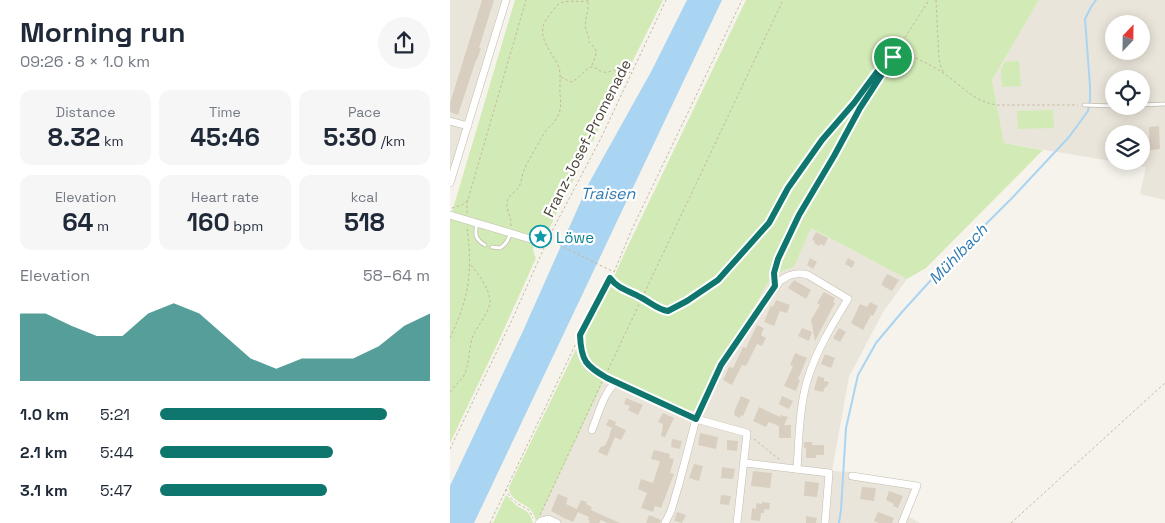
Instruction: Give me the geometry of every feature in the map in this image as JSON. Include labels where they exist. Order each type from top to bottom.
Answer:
[{"type":"street","points":[[450,183],[506,0]]},
{"type":"street","points":[[450,121],[468,126]]},
{"type":"street","points":[[450,152],[459,154]]},
{"type":"street","points":[[450,215],[537,241],[549,241]]},
{"type":"street","points":[[665,523],[679,484],[696,419],[721,365],[775,286],[789,275],[800,273],[808,275],[848,299],[824,339],[807,381],[793,468]]},
{"type":"street","points":[[588,366],[595,372],[696,419],[747,434],[737,523]]},
{"type":"street","points":[[592,430],[608,392],[616,382]]},
{"type":"street","points":[[745,463],[829,473],[824,523]]},
{"type":"street","points":[[852,476],[917,486],[902,523]]},
{"type":"street","points":[[539,520],[548,519],[558,523]]},
{"type":"lane","points":[[1150,105],[1165,104]]},
{"type":"lane","points":[[1084,105],[1105,106]]},
{"type":"lane","points":[[477,222],[476,238],[484,245]]},
{"type":"lane","points":[[492,247],[500,248],[506,245],[510,232]]},
{"type":"path","points":[[450,338],[467,293],[470,244],[467,203],[526,0]]},
{"type":"path","name":"Franz-Josef-Promenade","points":[[450,449],[666,0]]},
{"type":"path","points":[[490,523],[580,335],[614,272],[632,229],[742,0]]},
{"type":"path","points":[[539,520],[604,376],[783,0]]},
{"type":"path","points":[[775,286],[774,273],[778,259],[799,215],[860,108],[929,0]]},
{"type":"path","points":[[936,0],[940,59],[944,74]]},
{"type":"path","points":[[510,232],[512,221],[506,204],[507,201],[509,196],[519,188],[523,173],[543,135],[558,116],[561,99],[561,77],[558,65],[543,40],[543,24],[562,2],[589,1],[585,27],[589,42],[596,50],[592,66],[571,82],[561,77]]},
{"type":"path","points":[[903,41],[903,48],[910,56]]},
{"type":"path","points":[[610,278],[624,290],[668,311],[687,301],[718,280],[769,223],[788,188],[817,146],[885,63],[902,53],[944,74],[969,94],[992,104],[1084,105]]},
{"type":"path","points":[[592,66],[606,72],[623,70],[632,74]]},
{"type":"path","points":[[450,209],[468,199]]},
{"type":"path","points":[[549,241],[614,272]]},
{"type":"path","points":[[450,392],[466,369],[471,341],[489,307],[490,300],[487,291],[480,276],[470,263]]},
{"type":"path","points":[[485,306],[489,307]]},
{"type":"path","points":[[580,335],[583,356],[588,366]]},
{"type":"path","points":[[1012,523],[1165,383]]},
{"type":"path","points":[[747,434],[793,468]]},
{"type":"path","points":[[506,488],[510,497],[529,510],[535,523]]},
{"type":"shaded area","points":[[450,0],[506,0],[450,180]]},
{"type":"shaded area","points":[[1039,0],[1165,0],[1165,200],[1140,194],[1145,170],[1150,170],[1150,125],[1105,125],[1105,160],[1004,143],[992,80]]},
{"type":"shaded area","points":[[811,228],[907,279],[883,312],[849,377],[832,471],[849,472],[921,485],[909,517],[920,523],[537,523],[606,375],[685,410],[695,410],[731,342],[754,308],[767,284],[782,271],[794,267]]},
{"type":"green space","points":[[515,0],[663,0],[547,233],[536,238],[534,242],[533,250],[536,258],[450,443],[450,213],[452,212]]},
{"type":"green space","points":[[746,0],[1039,0],[992,80],[1004,143],[1043,150],[926,268],[907,279],[811,228],[794,267],[782,271],[767,284],[754,308],[731,342],[695,410],[685,410],[606,375],[593,367],[587,358],[585,333],[609,288]]},
{"type":"green space","points":[[1019,61],[1021,86],[1002,87],[1001,69],[1005,62]]},
{"type":"green space","points":[[1053,110],[1054,128],[1018,129],[1017,111]]},
{"type":"green space","points":[[577,347],[586,367],[604,380],[537,523],[530,509],[513,497],[509,487]]},
{"type":"green space","points":[[506,495],[530,515],[533,523],[493,523]]},
{"type":"water","name":"Traisen","points":[[687,0],[722,0],[474,523],[450,523],[450,486],[523,331],[589,183],[652,70]]},
{"type":"building","points":[[482,0],[494,0],[479,48],[481,48],[458,115],[450,112],[450,103]]},
{"type":"building","points":[[1159,126],[1160,149],[1150,150],[1150,127]]},
{"type":"building","points":[[816,232],[828,238],[824,246],[820,244],[819,246],[812,240]]},
{"type":"building","points":[[810,258],[817,262],[813,269],[807,265]]},
{"type":"building","points":[[848,258],[855,262],[852,268],[845,264]]},
{"type":"building","points":[[887,274],[899,280],[892,291],[881,285]]},
{"type":"building","points":[[794,280],[811,290],[806,299],[788,288]]},
{"type":"building","points":[[824,292],[835,298],[833,302],[835,303],[815,341],[811,320],[820,305],[817,303]]},
{"type":"building","points":[[776,300],[790,305],[787,313],[780,311],[774,326],[764,322],[771,305],[773,307]]},
{"type":"building","points":[[870,302],[878,306],[863,330],[851,323],[860,304],[867,307]]},
{"type":"building","points":[[757,325],[764,328],[761,335],[766,338],[762,346],[757,344],[746,366],[742,365],[732,385],[723,380],[729,367],[733,368],[743,347],[746,348]]},
{"type":"building","points":[[802,328],[812,332],[809,341],[798,336]]},
{"type":"building","points":[[839,328],[846,332],[840,342],[833,338]]},
{"type":"building","points":[[795,353],[807,358],[798,379],[800,380],[796,391],[784,386],[793,366],[790,365]]},
{"type":"building","points":[[825,354],[835,358],[831,368],[821,364]]},
{"type":"building","points":[[818,376],[824,378],[824,381],[829,382],[823,392],[814,390]]},
{"type":"building","points":[[741,396],[750,400],[743,416],[741,415],[740,418],[734,415],[734,412]]},
{"type":"building","points":[[782,396],[793,401],[789,409],[779,404]]},
{"type":"building","points":[[626,398],[643,405],[638,415],[628,410],[630,406],[624,404]]},
{"type":"building","points":[[759,407],[780,417],[781,415],[788,417],[784,425],[791,425],[791,438],[779,438],[779,426],[769,422],[766,427],[753,421]]},
{"type":"building","points":[[663,413],[674,418],[665,437],[661,436],[663,424],[658,422]]},
{"type":"building","points":[[609,419],[616,422],[615,425],[626,430],[621,440],[615,437],[607,456],[598,452],[601,446],[605,446],[610,435],[612,428],[606,425]]},
{"type":"building","points":[[700,433],[718,437],[716,449],[698,445]]},
{"type":"building","points":[[672,439],[682,441],[680,449],[671,447]]},
{"type":"building","points":[[727,440],[738,441],[737,451],[727,450]]},
{"type":"building","points":[[804,442],[812,442],[812,445],[824,445],[824,455],[816,455],[816,458],[806,458]]},
{"type":"building","points":[[654,450],[670,454],[669,458],[674,459],[670,473],[674,474],[661,508],[655,506],[653,512],[641,508],[647,493],[638,489],[641,479],[653,483],[660,461],[651,459]]},
{"type":"building","points":[[694,464],[703,466],[699,481],[689,478]]},
{"type":"building","points":[[722,467],[735,469],[733,479],[721,478]]},
{"type":"building","points":[[753,471],[772,473],[770,488],[751,486]]},
{"type":"building","points":[[805,481],[819,483],[817,497],[804,496]]},
{"type":"building","points":[[862,487],[876,488],[874,501],[860,499]]},
{"type":"building","points":[[889,491],[903,496],[898,508],[886,500]]},
{"type":"building","points":[[558,494],[568,498],[566,504],[577,509],[581,500],[587,502],[586,504],[592,507],[591,510],[620,523],[607,523],[601,520],[599,523],[589,523],[589,517],[578,512],[573,522],[564,518],[551,511]]},
{"type":"building","points":[[721,495],[731,496],[729,505],[720,504]]},
{"type":"building","points":[[762,502],[770,503],[769,510],[764,509],[764,513],[761,513],[760,521],[751,520],[752,508],[756,509],[756,503],[762,504]]},
{"type":"building","points":[[677,512],[686,515],[682,523],[674,521]]},
{"type":"building","points":[[878,512],[894,518],[892,523],[874,521]]},
{"type":"building","points":[[649,515],[661,520],[660,523],[646,523]]},
{"type":"building","points":[[806,516],[817,518],[816,523],[806,523]]},
{"type":"waterway","name":"Mühlbach","points":[[839,523],[846,428],[858,375],[876,343],[902,312],[1069,137],[1088,111],[1090,86],[1085,19],[1096,0]]},
{"type":"place","name":"Löwe","points":[[540,237]]},
{"type":"route","points":[[893,57],[860,108],[799,215],[778,259],[774,273],[775,286],[721,365],[696,419],[607,378],[588,366],[583,356],[580,335],[610,278],[624,290],[665,311],[672,310],[718,280],[769,223],[788,188],[822,140],[854,103],[877,72],[893,57]]}]
